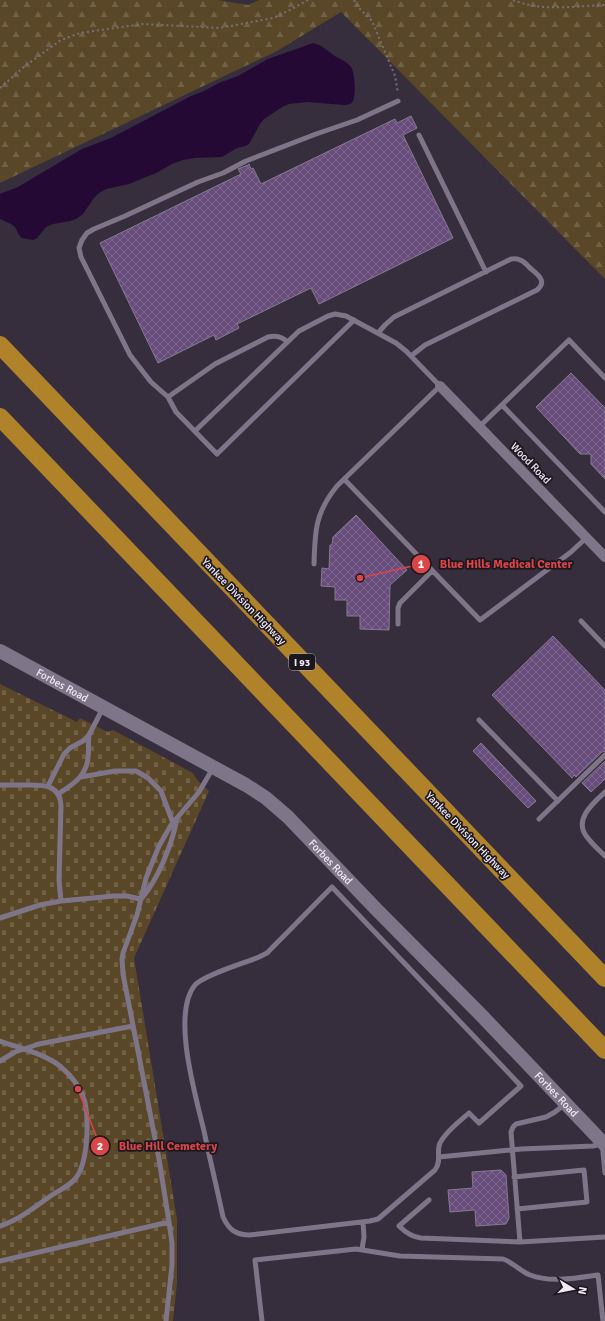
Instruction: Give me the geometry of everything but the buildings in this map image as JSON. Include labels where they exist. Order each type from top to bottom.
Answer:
[{"type":"highway","name":"Yankee Division Highway","points":[[0,345],[605,978]]},
{"type":"highway","points":[[0,418],[605,1050]]},
{"type":"street","name":"Wood Road","points":[[440,386],[586,538],[604,554]]},
{"type":"street","name":"Forbes Road","points":[[0,651],[246,785],[266,798],[288,817],[603,1143]]},
{"type":"lane","points":[[354,320],[217,454],[176,412],[168,397],[151,382],[126,350],[81,257],[79,248],[82,240],[94,229],[198,182],[316,134],[352,122],[398,101]]},
{"type":"lane","points":[[419,135],[486,272]]},
{"type":"lane","points":[[378,334],[385,324],[394,317],[511,259],[519,259],[541,277],[542,283],[537,290],[425,344],[411,356]]},
{"type":"lane","points":[[195,431],[302,329],[335,314],[343,315],[354,320],[396,343],[440,386],[344,479],[330,496],[320,514],[316,529],[314,564]]},
{"type":"lane","points":[[168,397],[215,364],[268,337],[280,336],[287,342]]},
{"type":"lane","points":[[479,427],[569,340],[605,378]]},
{"type":"lane","points":[[502,405],[605,512]]},
{"type":"lane","points":[[344,479],[480,620],[571,552],[586,538]]},
{"type":"lane","points":[[398,624],[398,608],[400,603],[432,571]]},
{"type":"lane","points":[[581,622],[605,646]]},
{"type":"lane","points":[[48,786],[67,750],[83,741],[89,735],[103,707]]},
{"type":"lane","points":[[480,720],[558,801]]},
{"type":"lane","points":[[58,794],[81,777],[88,761],[89,735]]},
{"type":"lane","points":[[539,819],[605,755]]},
{"type":"lane","points":[[166,1321],[172,1265],[172,1243],[160,1164],[122,974],[122,959],[125,946],[137,915],[146,878],[159,846],[166,832],[199,792],[213,767]]},
{"type":"lane","points":[[81,777],[115,772],[136,771],[148,778],[162,791],[173,823]]},
{"type":"lane","points":[[0,785],[48,786],[58,794],[61,806],[59,880],[61,901]]},
{"type":"lane","points":[[605,792],[588,808],[583,822],[583,828],[586,836],[605,856]]},
{"type":"lane","points":[[140,899],[150,888],[153,882],[171,841],[177,818]]},
{"type":"lane","points":[[332,887],[521,1086],[479,1123],[469,1113],[443,1138],[439,1146],[438,1164],[435,1170],[381,1216],[373,1220],[363,1222],[250,1235],[240,1234],[231,1230],[223,1217],[191,1074],[186,1043],[187,1005],[190,994],[195,986],[205,978],[259,958],[267,953],[332,887]]},
{"type":"lane","points":[[0,918],[40,905],[61,901],[114,896],[127,896],[140,899]]},
{"type":"lane","points":[[0,1061],[8,1055],[39,1044],[133,1026]]},
{"type":"lane","points":[[0,1041],[56,1063],[62,1068],[74,1081],[82,1094],[87,1123],[82,1164],[74,1180],[19,1217],[0,1226]]},
{"type":"lane","points":[[520,1242],[511,1132],[516,1124],[546,1117],[565,1104]]},
{"type":"lane","points":[[439,1157],[512,1150],[593,1146],[603,1143],[605,1173]]},
{"type":"lane","points":[[514,1177],[584,1170],[587,1202],[517,1209]]},
{"type":"lane","points":[[429,1200],[399,1226],[404,1231],[412,1236],[426,1239],[520,1242],[605,1236]]},
{"type":"lane","points":[[0,1261],[169,1222]]},
{"type":"lane","points":[[362,1249],[364,1237],[363,1222]]},
{"type":"lane","points":[[262,1321],[254,1260],[348,1249],[362,1249],[400,1256],[503,1259],[512,1263],[529,1275],[539,1278],[569,1278],[598,1275],[603,1321]]},
{"type":"path","points":[[0,88],[25,66],[61,40],[80,33],[143,24],[220,28],[273,18],[308,0]]},
{"type":"path","points":[[354,0],[359,8],[372,21],[395,76],[398,101]]},
{"type":"path","points":[[513,0],[521,3],[548,7],[605,5]]},
{"type":"green space","points":[[0,0],[218,0],[248,5],[259,0],[605,0],[605,279],[341,12],[277,51],[0,183]]},
{"type":"green space","points":[[0,684],[77,722],[80,718],[108,732],[113,730],[193,773],[198,781],[209,791],[134,958],[177,1219],[177,1283],[173,1321],[0,1321]]},
{"type":"shaded area","points":[[313,43],[322,47],[351,67],[355,89],[354,98],[351,104],[345,105],[307,102],[289,104],[264,119],[249,144],[237,148],[222,157],[183,160],[129,184],[106,189],[94,198],[83,214],[76,219],[46,227],[37,238],[33,240],[22,238],[15,227],[0,219],[0,194],[18,187],[82,149],[111,138],[191,96],[238,76],[268,59]]},
{"type":"place","name":"Blue Hills Medical Center","points":[[360,578]]},
{"type":"place","name":"Blue Hill Cemetery","points":[[78,1089]]}]
